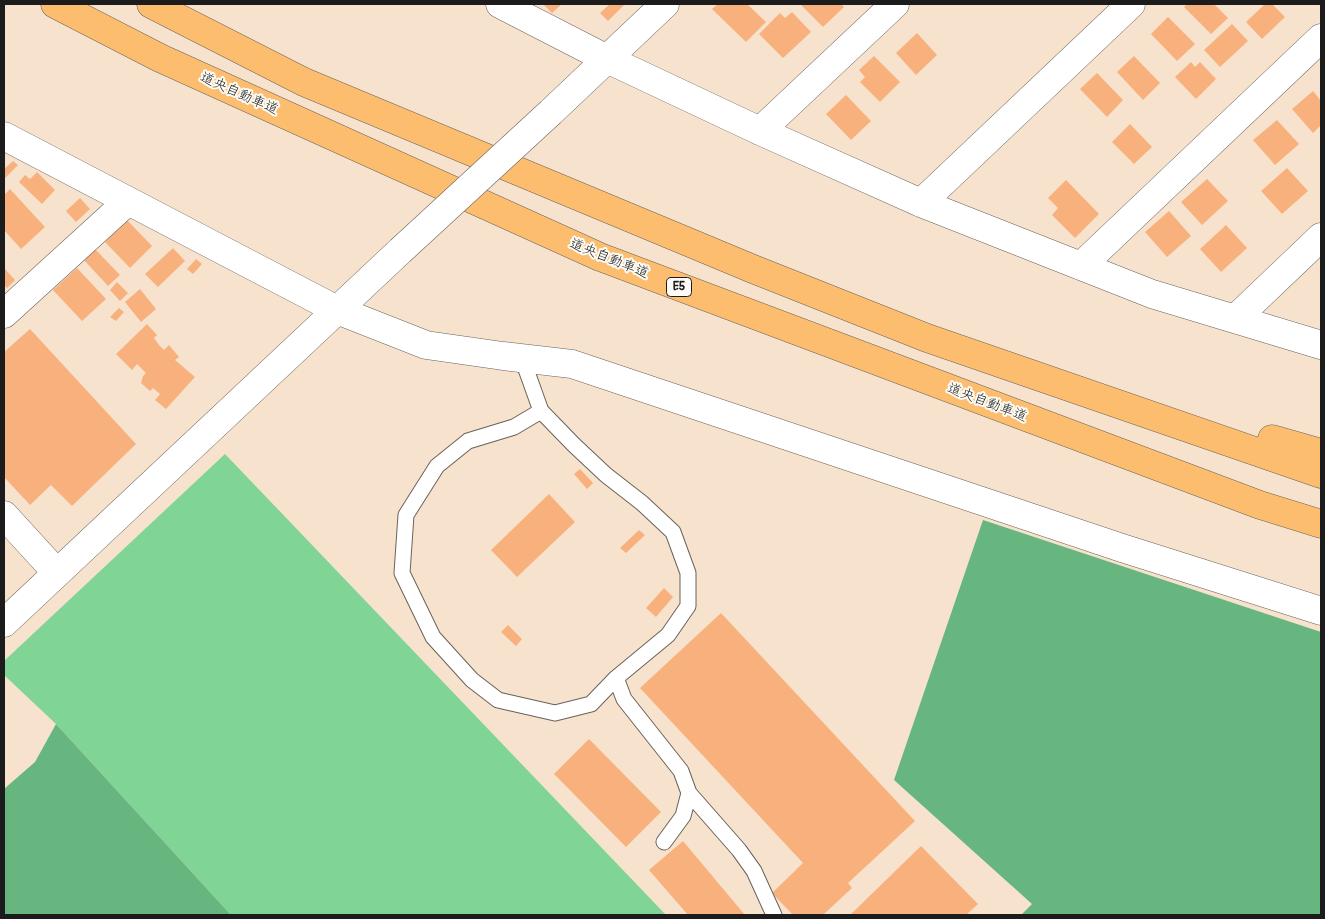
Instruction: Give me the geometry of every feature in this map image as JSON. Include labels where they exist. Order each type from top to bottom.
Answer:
[{"type":"highway","name":"道央自動車道","points":[[55,4],[160,58],[600,257],[1260,505],[1321,524]]},
{"type":"highway","points":[[151,4],[304,82],[753,269],[927,338],[1321,474]]},
{"type":"highway","points":[[927,338],[1321,453]]},
{"type":"street","points":[[500,4],[607,59],[760,131],[921,202],[1152,294],[1321,344]]},
{"type":"street","points":[[4,623],[666,4]]},
{"type":"street","points":[[760,131],[895,4]]},
{"type":"street","points":[[921,202],[1131,4]]},
{"type":"street","points":[[1081,266],[1321,38]]},
{"type":"street","points":[[4,136],[127,202],[337,310],[426,345],[572,364],[1122,548],[1321,611]]},
{"type":"street","points":[[4,314],[127,202]]},
{"type":"street","points":[[1235,319],[1321,237]]},
{"type":"street","points":[[4,515],[57,573]]},
{"type":"lane","points":[[522,358],[541,411],[606,476],[642,503],[673,532],[688,573],[688,606],[668,635],[616,678],[591,704],[555,713],[498,700],[472,680],[433,637],[402,573],[406,515],[437,466],[468,441],[514,426],[541,411]]},
{"type":"lane","points":[[616,678],[624,699],[681,771],[689,793],[739,850],[754,871],[774,915]]},
{"type":"lane","points":[[664,842],[683,816],[689,793]]},
{"type":"green space","points":[[225,454],[666,915],[231,915],[56,724],[4,675],[4,661]]},
{"type":"green space","points":[[983,520],[1321,632],[1321,915],[1021,915],[1032,904],[894,780]]},
{"type":"green space","points":[[56,724],[231,915],[4,915],[4,789],[35,762]]},
{"type":"building","points":[[543,4],[562,4],[552,13]]},
{"type":"building","points":[[610,4],[624,5],[608,21],[600,13]]},
{"type":"building","points":[[718,4],[747,4],[766,22],[746,42],[712,9]]},
{"type":"building","points":[[800,4],[841,4],[844,7],[823,27]]},
{"type":"building","points":[[1187,4],[1214,4],[1228,18],[1211,34],[1184,7]]},
{"type":"building","points":[[1265,4],[1272,4],[1285,17],[1262,39],[1246,22]]},
{"type":"building","points":[[792,12],[811,32],[783,58],[759,34],[780,13],[785,18]]},
{"type":"building","points":[[1168,17],[1195,44],[1177,61],[1151,34]]},
{"type":"building","points":[[1232,24],[1248,41],[1220,67],[1204,50]]},
{"type":"building","points":[[917,33],[937,55],[916,75],[896,53]]},
{"type":"building","points":[[874,56],[900,82],[880,102],[860,82],[865,77],[859,70]]},
{"type":"building","points":[[1134,56],[1160,83],[1143,100],[1117,72]]},
{"type":"building","points":[[1191,62],[1195,67],[1200,62],[1216,79],[1196,99],[1175,77]]},
{"type":"building","points":[[1097,73],[1123,100],[1107,117],[1080,89]]},
{"type":"building","points":[[1313,91],[1321,101],[1321,125],[1313,133],[1292,109]]},
{"type":"building","points":[[846,95],[871,121],[851,140],[826,114]]},
{"type":"building","points":[[1277,120],[1299,144],[1275,165],[1253,140]]},
{"type":"building","points":[[1130,124],[1152,147],[1134,164],[1112,142]]},
{"type":"building","points":[[13,161],[18,165],[4,179],[4,169]]},
{"type":"building","points":[[1287,168],[1308,191],[1282,214],[1261,191]]},
{"type":"building","points":[[37,172],[55,190],[42,204],[19,182],[25,175],[30,179]]},
{"type":"building","points":[[1207,179],[1228,201],[1202,225],[1181,202]]},
{"type":"building","points":[[1066,180],[1099,214],[1075,238],[1052,215],[1058,208],[1048,198]]},
{"type":"building","points":[[10,189],[45,227],[21,249],[4,230],[4,195]]},
{"type":"building","points":[[80,198],[90,209],[76,222],[66,211]]},
{"type":"building","points":[[1169,211],[1191,236],[1167,257],[1145,232]]},
{"type":"building","points":[[127,220],[152,246],[130,268],[105,242]]},
{"type":"building","points":[[1226,225],[1247,248],[1221,272],[1200,249]]},
{"type":"building","points":[[94,248],[120,275],[108,286],[83,259]]},
{"type":"building","points":[[173,248],[185,261],[158,287],[145,274]]},
{"type":"building","points":[[196,259],[202,264],[193,274],[187,269]]},
{"type":"building","points":[[4,268],[15,280],[7,288],[4,285]]},
{"type":"building","points":[[77,268],[106,299],[82,321],[53,290]]},
{"type":"building","points":[[117,282],[128,293],[120,301],[110,290]]},
{"type":"building","points":[[140,289],[156,309],[141,322],[125,302]]},
{"type":"building","points":[[119,308],[124,312],[116,321],[110,317]]},
{"type":"building","points":[[147,324],[157,335],[154,338],[159,345],[164,350],[169,345],[179,357],[175,360],[195,377],[166,409],[155,400],[160,394],[153,388],[150,391],[141,383],[146,373],[137,364],[132,370],[116,354]]},
{"type":"building","points":[[30,329],[136,444],[72,506],[51,485],[30,505],[4,477],[4,352]]},
{"type":"building","points":[[580,469],[593,483],[587,489],[574,474]]},
{"type":"building","points":[[549,494],[575,522],[517,577],[491,550]]},
{"type":"building","points":[[639,530],[645,535],[626,553],[620,548]]},
{"type":"building","points":[[664,588],[673,597],[656,617],[646,608]]},
{"type":"building","points":[[721,613],[915,821],[848,883],[852,888],[823,915],[793,915],[772,893],[803,863],[640,688]]},
{"type":"building","points":[[508,625],[522,639],[516,646],[501,632]]},
{"type":"building","points":[[589,739],[661,812],[626,847],[554,774]]},
{"type":"building","points":[[683,841],[745,915],[688,915],[649,870]]},
{"type":"building","points":[[921,846],[978,904],[966,915],[850,915]]}]
